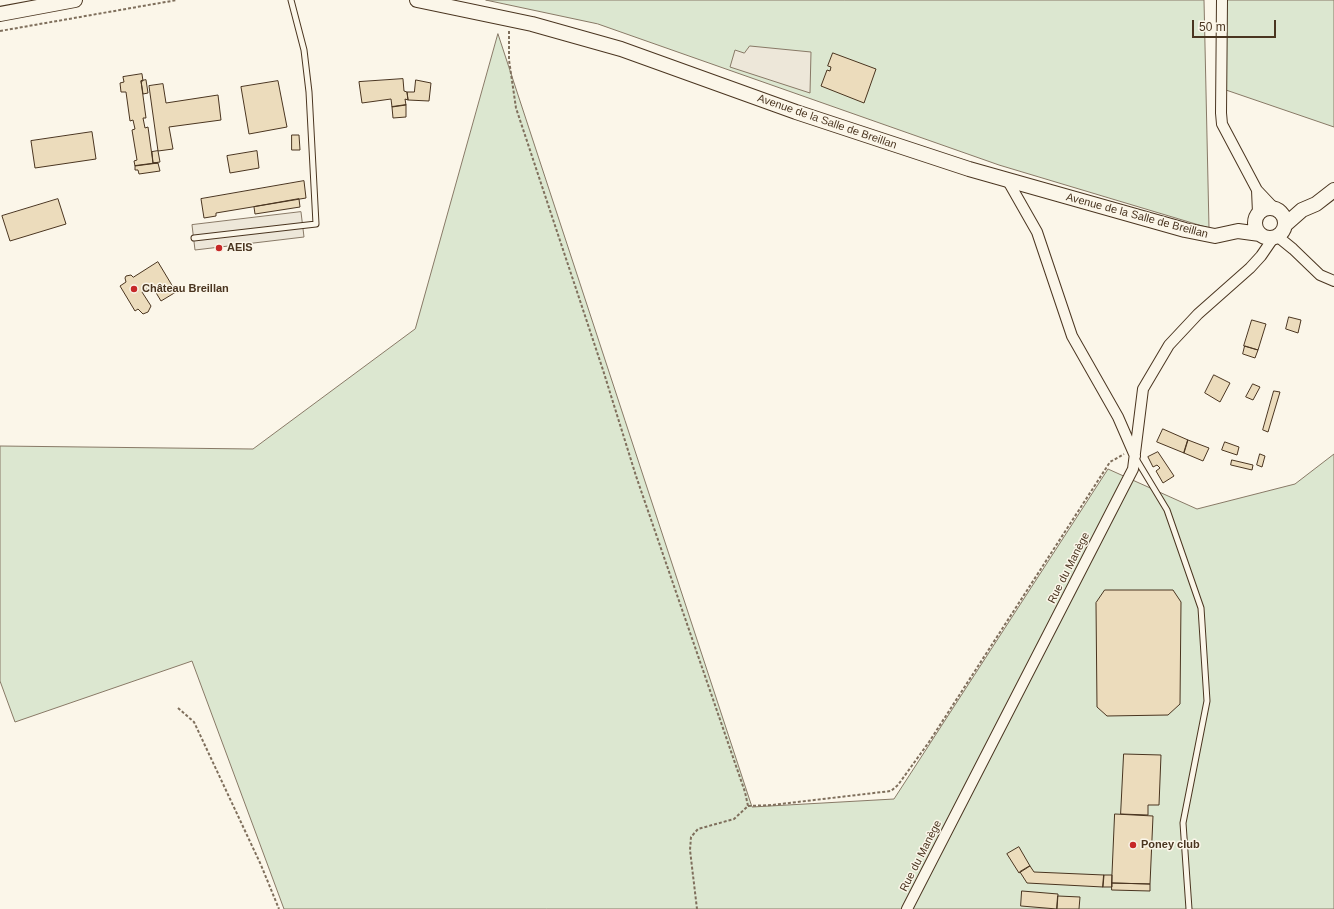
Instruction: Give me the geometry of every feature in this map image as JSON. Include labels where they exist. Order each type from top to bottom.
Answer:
[{"type":"street","points":[[0,14],[75,0]]},
{"type":"street","name":"Avenue de la Salle de Breillan","points":[[417,0],[510,20],[621,49],[796,112],[1008,181],[1185,230],[1215,236],[1238,231],[1274,232]]},
{"type":"street","points":[[1222,0],[1222,124],[1257,190],[1285,217],[1274,232]]},
{"type":"street","points":[[1008,181],[1037,232],[1072,336],[1118,417],[1133,453]]},
{"type":"street","points":[[1257,190],[1258,215],[1255,226],[1274,232],[1320,275],[1334,281]]},
{"type":"street","points":[[1274,232],[1302,210],[1316,204],[1334,190]]},
{"type":"street","points":[[1258,215],[1264,209],[1275,208],[1302,210]]},
{"type":"street","name":"Avenue de la Salle de Breillan","points":[[1238,231],[1258,215]]},
{"type":"street","name":"Rue du Manège","points":[[907,909],[1133,469],[1133,453],[1143,389],[1169,345],[1198,314],[1250,268],[1261,256],[1274,232]]},
{"type":"lane","points":[[194,238],[316,224],[309,92],[304,50],[291,0]]},
{"type":"lane","points":[[1133,453],[1167,510],[1201,608],[1207,701],[1183,823],[1189,909]]},
{"type":"path","points":[[0,31],[177,0]]},
{"type":"path","points":[[510,20],[509,60],[516,108],[603,370],[636,476],[745,792],[748,806]]},
{"type":"path","points":[[697,909],[690,850],[691,837],[698,829],[734,819],[748,806],[772,806],[891,791],[898,785],[930,742],[1110,462],[1133,453]]},
{"type":"path","points":[[178,708],[194,722],[261,865],[279,909]]},
{"type":"green space","points":[[486,0],[1204,0],[1209,228],[999,165],[598,24]]},
{"type":"green space","points":[[1224,0],[1334,0],[1334,127],[1223,89]]},
{"type":"green space","points":[[498,34],[752,807],[894,799],[1108,469],[1197,509],[1295,484],[1334,454],[1334,909],[284,909],[192,661],[15,722],[0,681],[0,446],[253,449],[415,329]]},
{"type":"shaded area","points":[[750,46],[811,52],[810,93],[730,67],[735,50],[744,53]]},
{"type":"shaded area","points":[[301,212],[304,237],[195,250],[192,225]]},
{"type":"building","points":[[833,53],[876,69],[864,103],[821,86],[827,70],[830,71],[831,67],[828,66]]},
{"type":"building","points":[[142,74],[143,81],[141,81],[146,118],[143,118],[145,128],[148,127],[153,163],[158,163],[135,166],[134,161],[137,160],[132,130],[135,129],[133,120],[130,121],[126,92],[121,92],[120,83],[124,82],[123,77]]},
{"type":"building","points":[[403,79],[404,91],[407,92],[408,100],[405,99],[406,105],[392,107],[391,99],[362,103],[359,82]]},
{"type":"building","points":[[146,80],[148,93],[143,94],[141,81]]},
{"type":"building","points":[[416,80],[431,83],[429,101],[408,100],[407,92],[414,92]]},
{"type":"building","points":[[278,81],[287,127],[249,134],[241,87]]},
{"type":"building","points":[[163,84],[166,103],[218,95],[221,120],[169,127],[173,149],[158,151],[149,86]]},
{"type":"building","points":[[406,105],[406,117],[393,118],[392,107]]},
{"type":"building","points":[[92,132],[96,159],[35,168],[31,141]]},
{"type":"building","points":[[292,135],[299,135],[300,150],[292,150]]},
{"type":"building","points":[[158,151],[160,162],[153,163],[152,152]]},
{"type":"building","points":[[257,151],[259,168],[230,173],[227,156]]},
{"type":"building","points":[[158,163],[160,171],[139,174],[138,170],[135,170],[135,166]]},
{"type":"building","points":[[304,181],[306,198],[216,213],[216,216],[204,218],[201,199]]},
{"type":"building","points":[[58,199],[66,224],[10,241],[2,216]]},
{"type":"building","points":[[299,199],[300,207],[255,214],[254,207]]},
{"type":"building","name":"Château Breillan","points":[[158,262],[176,292],[161,301],[152,286],[142,292],[151,306],[148,312],[143,314],[138,309],[135,311],[120,286],[126,282],[126,276],[131,275],[133,277]]},
{"type":"building","points":[[1289,317],[1301,320],[1298,333],[1286,329]]},
{"type":"building","points":[[1252,320],[1266,324],[1258,350],[1244,346]]},
{"type":"building","points":[[1245,346],[1258,350],[1255,358],[1243,354]]},
{"type":"building","points":[[1214,375],[1230,383],[1220,402],[1205,393]]},
{"type":"building","points":[[1253,384],[1260,387],[1253,400],[1246,397]]},
{"type":"building","points":[[1274,391],[1280,392],[1268,432],[1263,430]]},
{"type":"building","points":[[1163,429],[1188,440],[1184,453],[1157,442]]},
{"type":"building","points":[[1188,440],[1209,448],[1203,461],[1184,453]]},
{"type":"building","points":[[1225,442],[1239,447],[1237,455],[1222,450]]},
{"type":"building","points":[[1158,452],[1174,476],[1163,483],[1156,471],[1160,468],[1157,465],[1153,467],[1148,457]]},
{"type":"building","points":[[1260,454],[1265,456],[1262,467],[1257,465]]},
{"type":"building","points":[[1232,460],[1253,465],[1252,470],[1231,465]]},
{"type":"building","points":[[1105,590],[1173,590],[1181,602],[1180,704],[1168,715],[1107,716],[1097,707],[1096,603]]},
{"type":"building","points":[[1124,754],[1161,755],[1159,805],[1148,805],[1148,815],[1121,814]]},
{"type":"building","name":"Poney club","points":[[1115,814],[1153,816],[1150,884],[1112,883]]},
{"type":"building","points":[[1019,847],[1030,866],[1019,873],[1007,854]]},
{"type":"building","points":[[1030,866],[1034,872],[1104,875],[1103,887],[1027,883],[1020,872]]},
{"type":"building","points":[[1104,875],[1112,875],[1112,887],[1103,887]]},
{"type":"building","points":[[1112,883],[1150,884],[1150,891],[1112,890]]},
{"type":"building","points":[[1022,891],[1058,894],[1057,909],[1021,906]]},
{"type":"building","points":[[1058,896],[1080,897],[1079,909],[1057,909]]},
{"type":"place","name":"AEIS","points":[[219,248]]},
{"type":"place","name":"Château Breillan","points":[[134,289]]},
{"type":"place","name":"Poney club","points":[[1133,845]]}]
